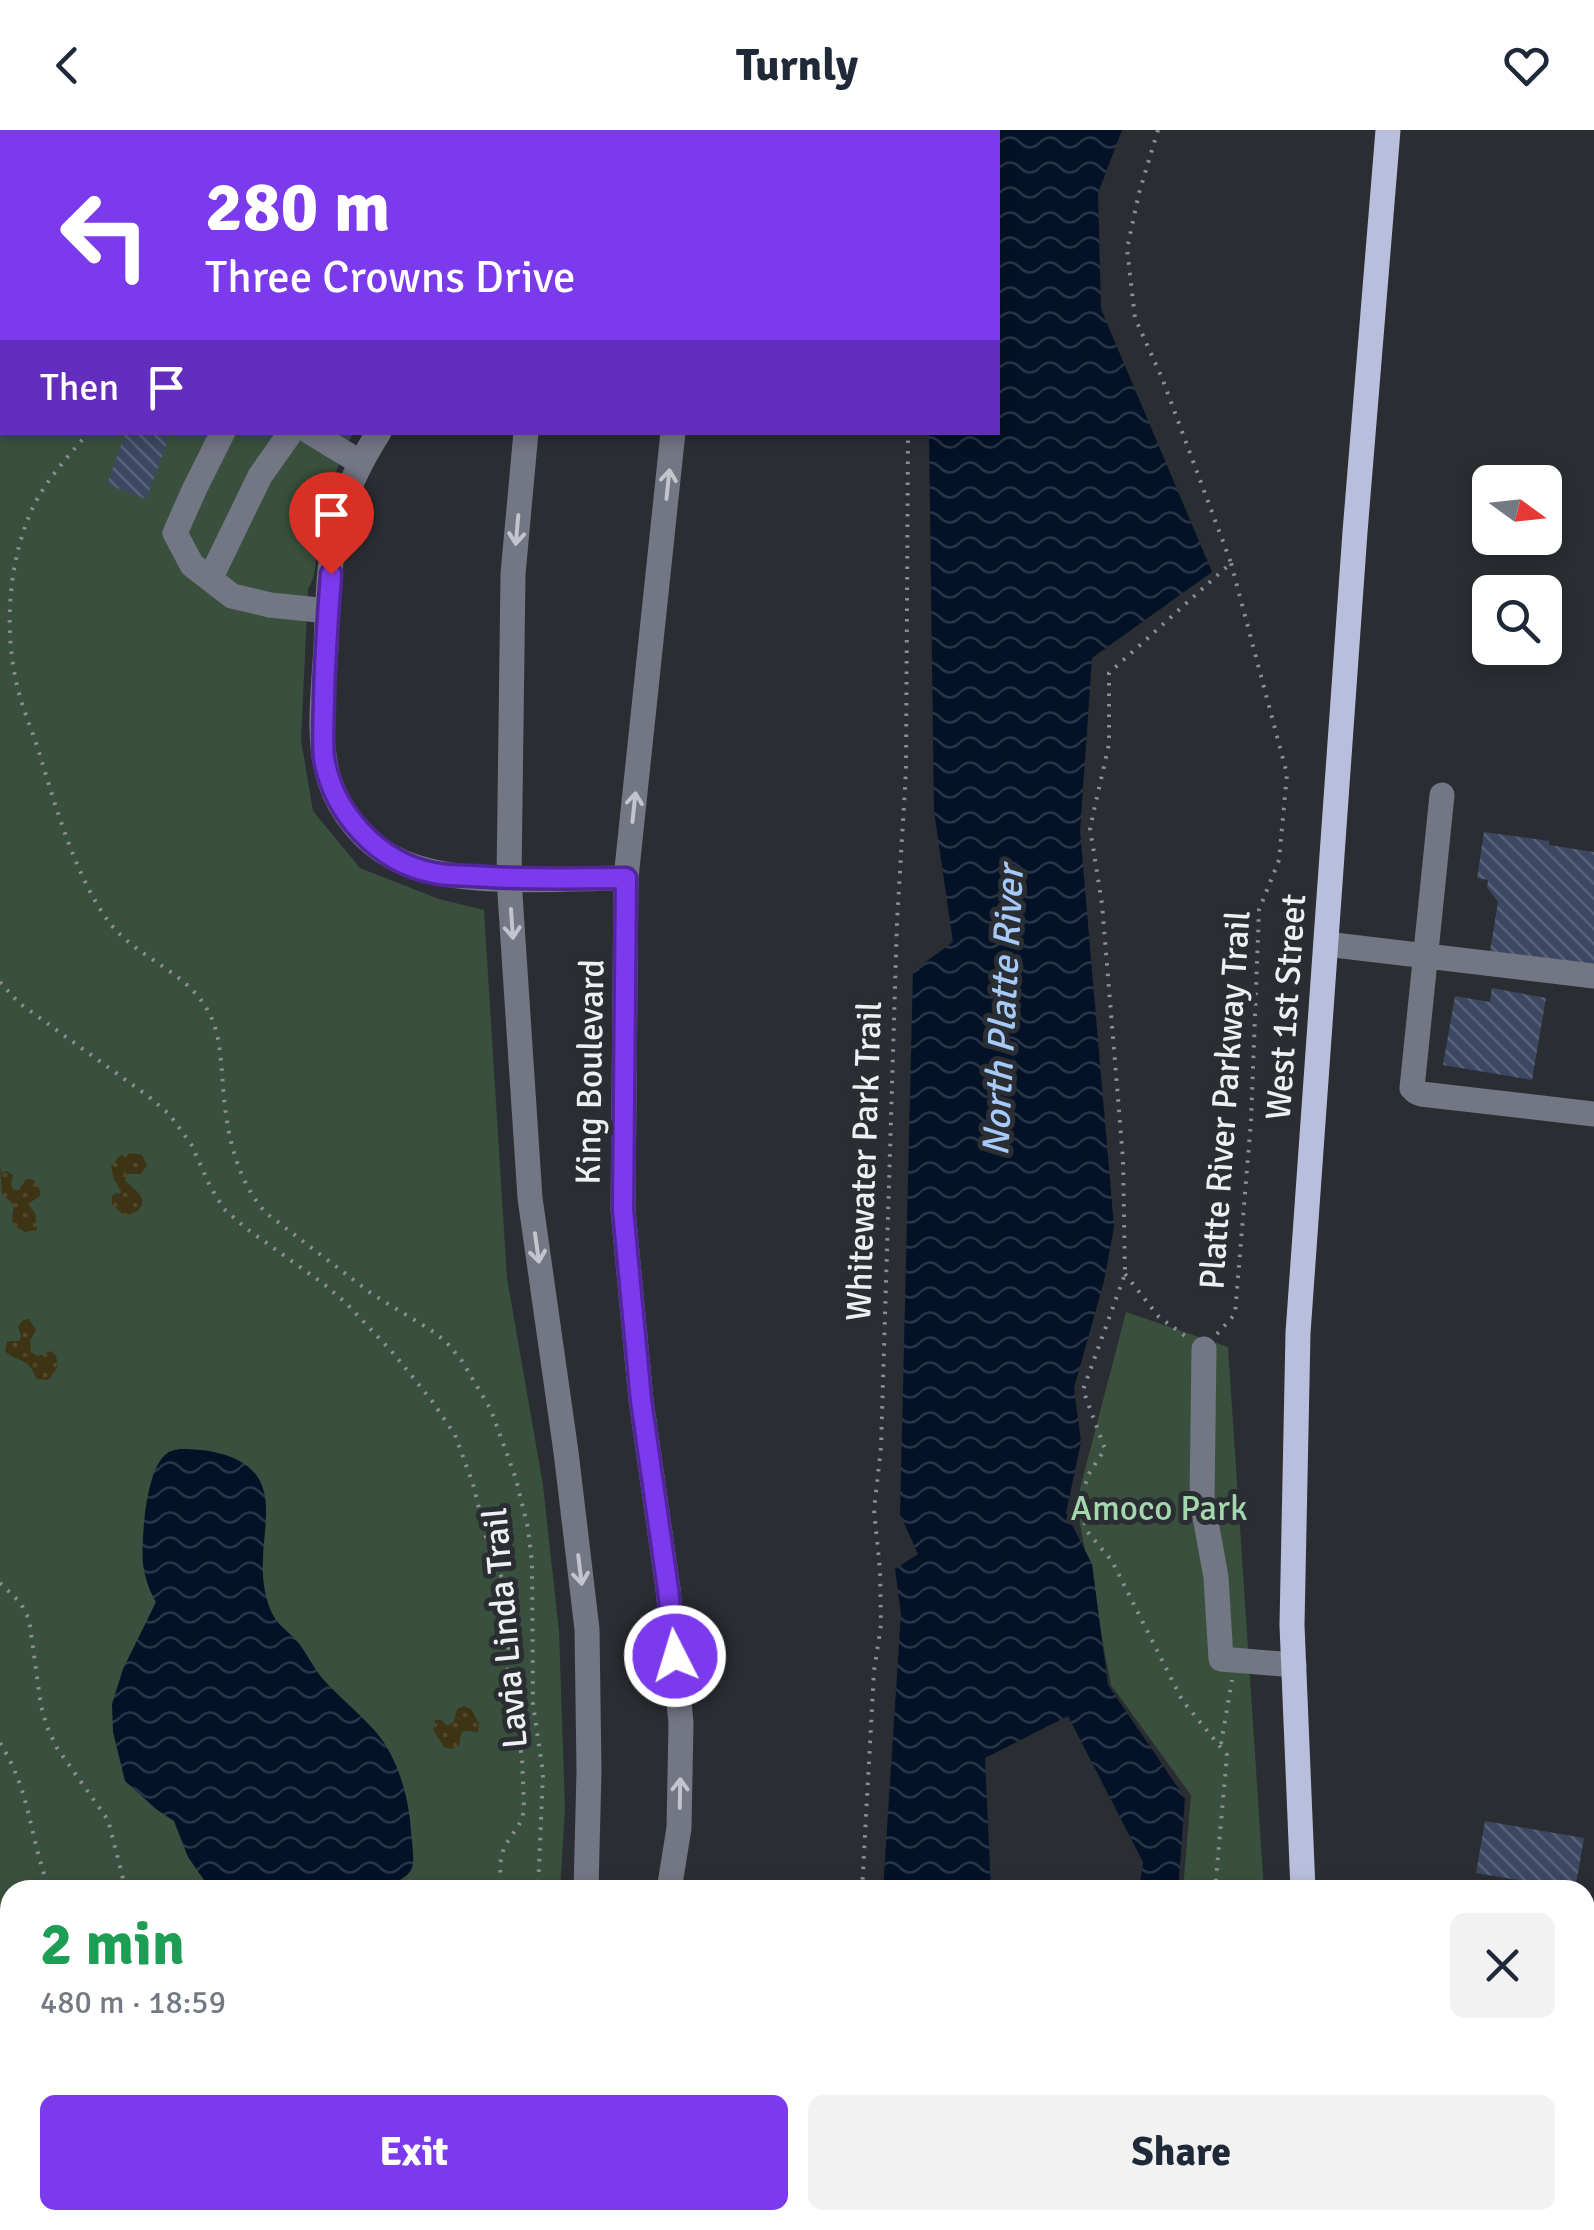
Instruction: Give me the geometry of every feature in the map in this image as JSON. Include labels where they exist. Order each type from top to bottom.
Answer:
[{"type":"main road","name":"West 1st Street","points":[[1303,1880],[1292,1625],[1298,1333],[1388,130]]},
{"type":"street","points":[[221,435],[175,533],[192,564],[232,596],[270,606],[328,611]]},
{"type":"street","points":[[210,579],[260,476],[289,435]]},
{"type":"street","points":[[315,435],[360,463]]},
{"type":"street","points":[[377,435],[360,463],[335,536],[328,611],[324,757],[330,783],[348,816],[387,855],[435,874],[509,879],[626,878]]},
{"type":"street","name":"King Boulevard","points":[[526,435],[513,574],[509,879],[530,1198],[566,1452],[586,1630],[586,1880]]},
{"type":"street","name":"King Boulevard","points":[[671,1880],[679,1828],[681,1724],[668,1589],[641,1400],[623,1210],[626,878],[673,435]]},
{"type":"street","points":[[1442,795],[1412,1082],[1416,1092],[1594,1114]]},
{"type":"street","points":[[1326,944],[1594,976]]},
{"type":"street","points":[[1204,1349],[1202,1500],[1216,1576],[1221,1659],[1294,1665]]},
{"type":"path","name":"Platte River Parkway Trail","points":[[1125,1274],[1159,1317],[1204,1349],[1235,1314],[1251,1121],[1259,910],[1279,860],[1287,774],[1231,563],[1162,378],[1135,318],[1127,248],[1158,130]]},
{"type":"path","name":"Lavia Linda Trail","points":[[86,435],[49,480],[24,529],[10,608],[12,656],[20,694],[62,823],[102,911],[127,942],[188,986],[210,1015],[219,1048],[236,1163],[254,1199],[266,1213],[372,1294],[447,1343],[491,1410],[516,1479],[532,1563],[532,1704],[543,1773],[538,1880]]},
{"type":"path","name":"Whitewater Park Trail","points":[[863,1880],[874,1672],[881,1625],[874,1510],[881,1447],[896,922],[906,772],[908,435]]},
{"type":"path","points":[[1215,1880],[1227,1754],[1182,1700],[1112,1561],[1086,1530],[1082,1502],[1088,1475],[1105,1449],[1083,1390],[1125,1274],[1122,1140],[1102,904],[1090,828],[1109,744],[1108,673],[1231,563]]},
{"type":"path","points":[[0,982],[19,1003],[169,1114],[191,1144],[224,1209],[325,1285],[364,1320],[402,1363],[455,1435],[507,1596],[507,1692],[522,1756],[524,1808],[522,1820],[504,1847],[501,1880]]},
{"type":"path","points":[[0,1583],[20,1602],[29,1619],[44,1716],[57,1748],[108,1820],[123,1880]]},
{"type":"path","points":[[1220,1746],[1236,1660]]},
{"type":"path","points":[[0,1744],[23,1788],[47,1880]]},
{"type":"green space","points":[[0,435],[352,435],[328,496],[308,589],[301,740],[313,811],[360,868],[439,899],[484,910],[507,1278],[543,1485],[559,1632],[565,1808],[561,1880],[0,1880]]},
{"type":"green space","name":"Amoco Park","points":[[1126,1312],[1228,1347],[1263,1880],[1184,1880],[1191,1795],[1111,1685],[1076,1504]]},
{"type":"sand","points":[[142,1155],[147,1165],[141,1174],[128,1174],[125,1180],[142,1201],[138,1211],[125,1216],[112,1205],[112,1196],[121,1191],[111,1167],[119,1156]]},
{"type":"sand","points":[[0,1164],[2,1173],[13,1175],[14,1190],[19,1190],[26,1179],[34,1180],[40,1196],[28,1204],[35,1213],[37,1230],[25,1232],[13,1225],[14,1205],[2,1194]]},
{"type":"sand","points":[[29,1319],[36,1330],[30,1341],[31,1352],[38,1356],[51,1351],[56,1356],[58,1367],[48,1380],[37,1379],[28,1365],[5,1351],[7,1341],[20,1341],[18,1326]]},
{"type":"sand","points":[[457,1709],[471,1709],[479,1723],[478,1732],[464,1731],[459,1746],[444,1747],[433,1730],[435,1720],[450,1725]]},
{"type":"water","name":"North Platte River","points":[[1000,130],[1122,130],[1098,193],[1101,309],[1212,572],[1092,658],[1080,831],[1114,1227],[1104,1281],[1074,1388],[1081,1442],[1066,1513],[1092,1564],[1108,1685],[1185,1798],[1179,1880],[1140,1880],[1143,1862],[1068,1716],[985,1758],[991,1880],[884,1880],[901,1614],[895,1569],[918,1554],[900,1514],[913,971],[953,942],[934,811],[929,435],[1000,435]]},
{"type":"water","points":[[180,1449],[232,1457],[250,1468],[262,1485],[266,1506],[263,1572],[271,1611],[300,1644],[322,1678],[376,1732],[396,1766],[408,1805],[413,1863],[402,1879],[204,1880],[188,1857],[174,1821],[125,1781],[113,1732],[112,1704],[123,1669],[156,1602],[143,1564],[144,1523],[153,1475],[168,1453]]},
{"type":"building","points":[[125,435],[170,435],[146,499],[107,484]]},
{"type":"building","points":[[1484,832],[1594,852],[1594,966],[1490,951],[1498,902],[1487,887],[1488,880],[1477,878]]},
{"type":"building","points":[[1492,988],[1546,998],[1532,1080],[1443,1065],[1455,996],[1490,1002]]},
{"type":"building","points":[[1485,1821],[1584,1838],[1577,1880],[1517,1880],[1476,1873]]},
{"type":"route","points":[[331,574],[324,757],[338,800],[365,837],[387,855],[435,874],[509,879],[626,878],[623,1210],[641,1400],[675,1656]]}]
